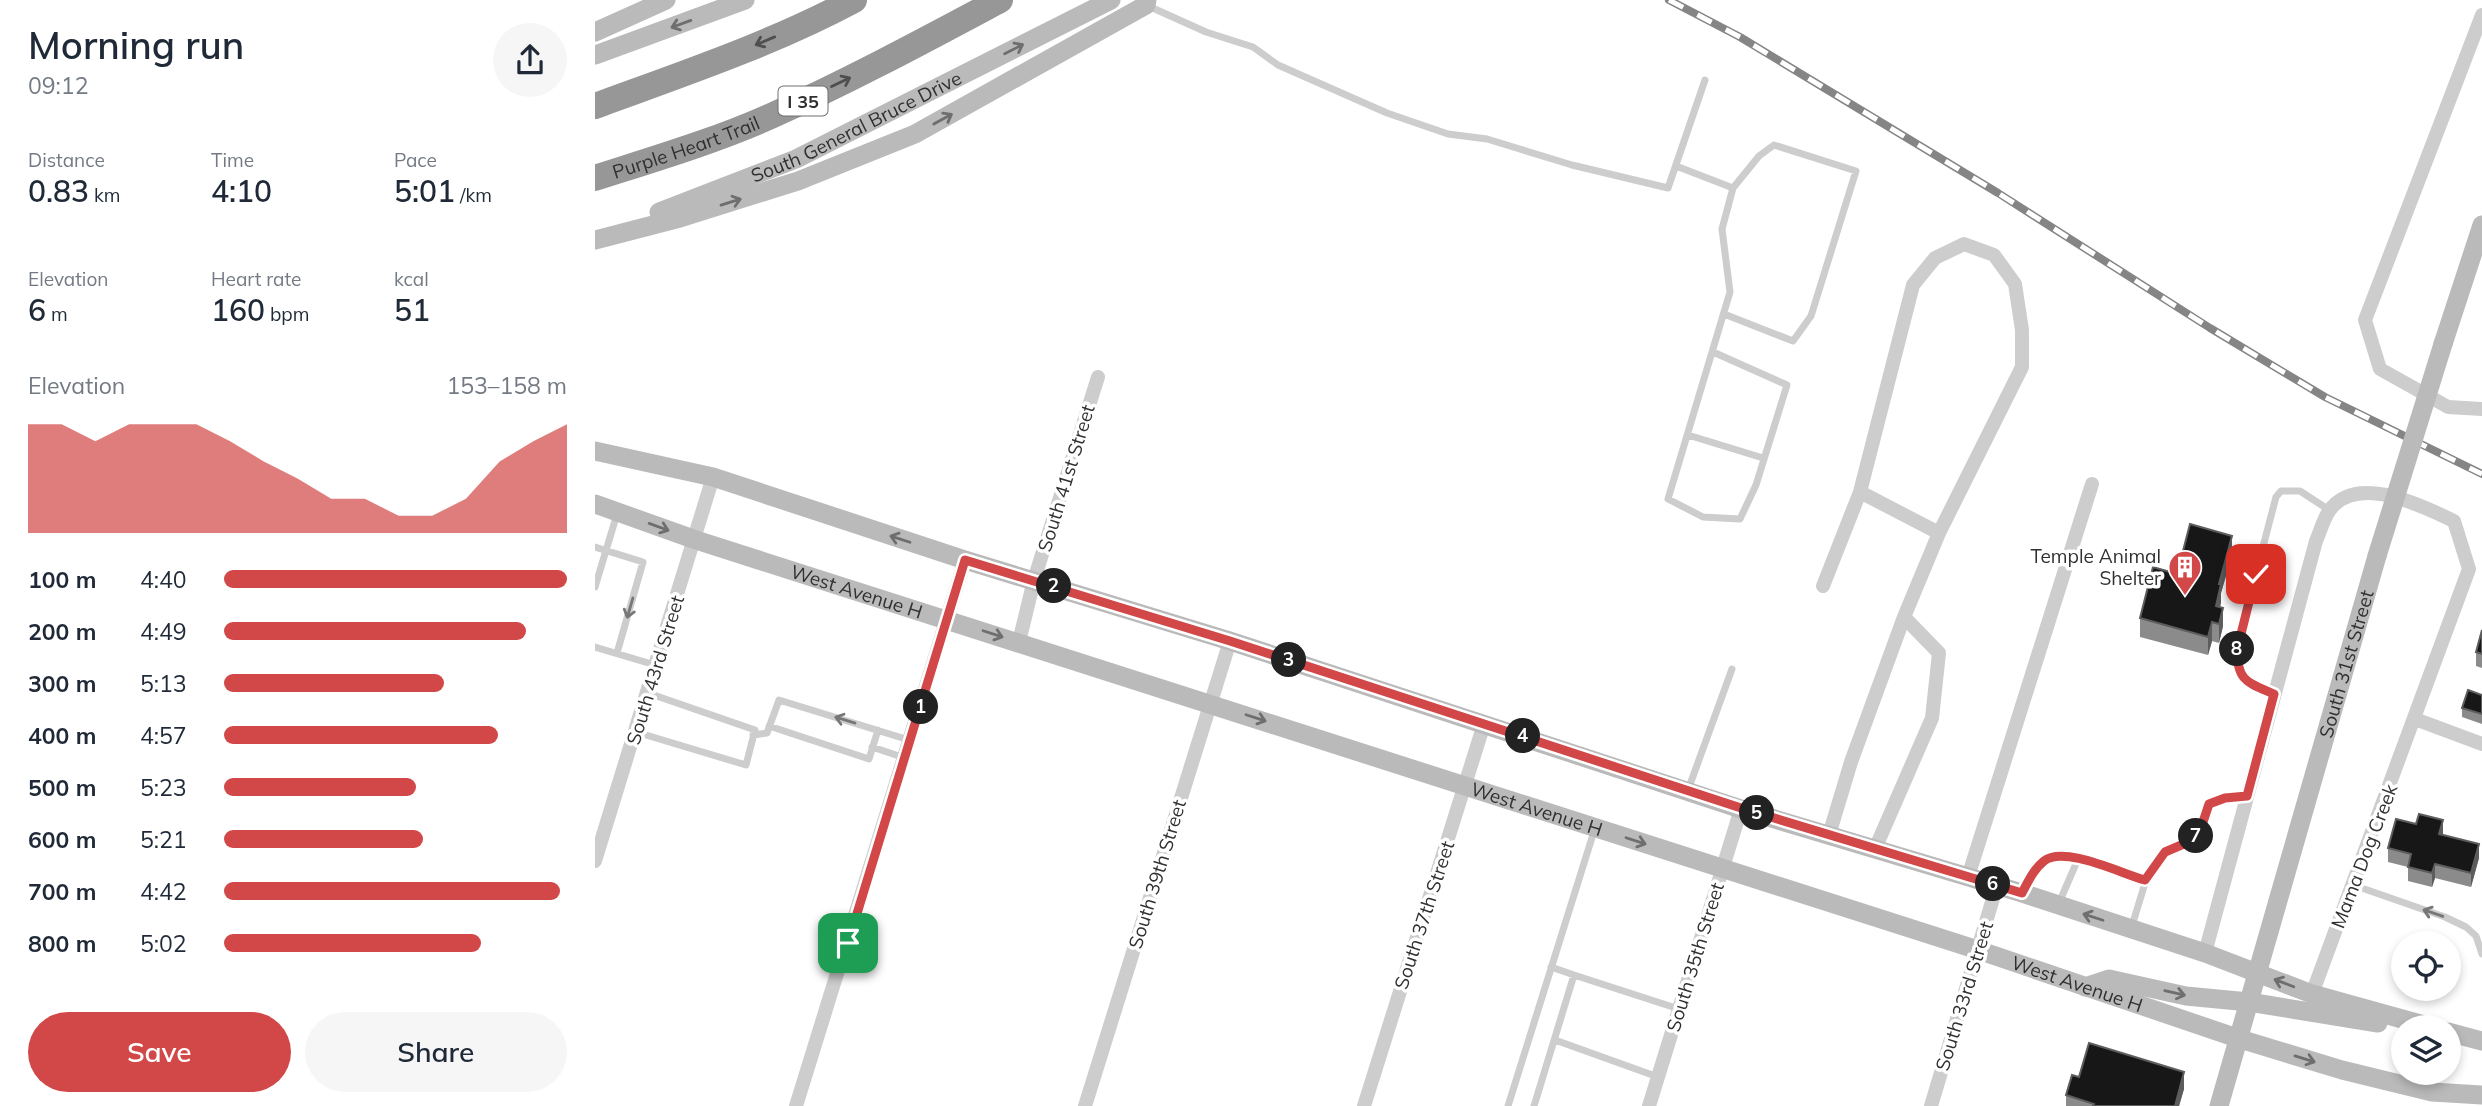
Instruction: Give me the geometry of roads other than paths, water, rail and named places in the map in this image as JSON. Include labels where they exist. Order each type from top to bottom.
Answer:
[{"type":"highway","points":[[595,107],[714,63],[854,0]]},
{"type":"highway","name":"Purple Heart Trail","points":[[595,178],[769,117],[1000,0]]},
{"type":"main road","points":[[595,32],[666,0]]},
{"type":"main road","points":[[595,55],[745,0]]},
{"type":"main road","name":"South General Bruce Drive","points":[[595,239],[796,159],[1109,1]]},
{"type":"main road","points":[[595,239],[680,218],[797,181],[915,134],[1146,2]]},
{"type":"main road","name":"South 31st Street","points":[[2219,1106],[2377,556],[2482,225]]},
{"type":"main road","points":[[595,451],[713,477],[965,560],[1230,641],[1741,808],[2022,893],[2257,972],[2312,994],[2391,1016]]},
{"type":"main road","name":"West Avenue H","points":[[595,504],[696,540],[1978,950],[2239,1040],[2342,1070],[2432,1092],[2482,1095]]},
{"type":"main road","points":[[2085,986],[2109,979],[2186,996],[2249,1002],[2391,1024]]},
{"type":"main road","points":[[2461,1035],[2482,1041]]},
{"type":"street","points":[[2482,15],[2365,320],[2379,369],[2448,407],[2482,409]]},
{"type":"street","points":[[1823,586],[1860,492],[1913,285],[1935,258],[1964,244],[1994,256],[2015,284],[2022,330],[2022,367],[1939,533],[1904,617],[1851,762],[1829,835]]},
{"type":"street","name":"South 41st Street","points":[[1019,642],[1034,580],[1098,377]]},
{"type":"street","name":"South 43rd Street","points":[[595,862],[696,540],[713,477]]},
{"type":"street","points":[[1968,877],[2092,484]]},
{"type":"street","points":[[1860,492],[1939,533]]},
{"type":"street","name":"Mama Dog Creek","points":[[2312,994],[2469,569],[2454,520],[2406,499],[2366,492],[2345,499],[2329,510]]},
{"type":"street","points":[[2204,954],[2316,541],[2329,510]]},
{"type":"street","points":[[796,1106],[965,560]]},
{"type":"street","points":[[1875,849],[1932,718],[1939,653],[1904,617]]},
{"type":"street","name":"South 39th Street","points":[[1085,1106],[1230,641]]},
{"type":"street","points":[[2415,719],[2482,744]]},
{"type":"street","name":"South 37th Street","points":[[1364,1106],[1485,724]]},
{"type":"street","name":"South 35th Street","points":[[1649,1106],[1741,808]]},
{"type":"street","name":"South 33rd Street","points":[[1931,1106],[1997,885]]},
{"type":"lane","points":[[1146,2],[1206,32],[1253,47],[1278,65],[1347,97],[1448,134],[1487,139],[1572,165],[1668,188],[1705,80]]},
{"type":"lane","points":[[1713,352],[1787,385],[1756,485],[1740,519],[1703,517],[1668,499],[1730,292],[1722,229],[1733,188],[1759,156],[1774,145],[1856,171],[1811,316],[1793,341],[1724,314]]},
{"type":"lane","points":[[1676,166],[1733,188]]},
{"type":"lane","points":[[1688,435],[1763,458]]},
{"type":"lane","points":[[2274,694],[2246,682],[2239,674],[2237,650],[2276,497],[2281,491],[2300,491],[2329,510]]},
{"type":"lane","points":[[595,587],[618,512]]},
{"type":"lane","points":[[595,547],[643,562],[617,653]]},
{"type":"lane","points":[[595,647],[656,665]]},
{"type":"lane","points":[[1688,791],[1732,669]]},
{"type":"lane","points":[[636,732],[746,765],[755,730],[648,693]]},
{"type":"lane","points":[[753,735],[767,733],[779,700],[911,741]]},
{"type":"lane","points":[[769,726],[869,759],[878,730]]},
{"type":"lane","points":[[873,747],[905,758]]},
{"type":"lane","points":[[2131,929],[2145,880],[2165,852],[2193,840],[2201,828],[2209,804],[2225,798],[2247,796]]},
{"type":"lane","points":[[1508,1106],[1595,827]]},
{"type":"lane","points":[[2022,893],[2033,873],[2045,860],[2057,855],[2145,880]]},
{"type":"lane","points":[[2058,905],[2078,859]]},
{"type":"lane","points":[[2353,885],[2466,927],[2476,936],[2482,954]]},
{"type":"lane","points":[[1551,967],[1679,1009]]},
{"type":"lane","points":[[1534,1106],[1574,975]]},
{"type":"lane","points":[[1555,1040],[1658,1077]]},
{"type":"railway","points":[[1669,0],[1740,37],[1998,193],[2210,328],[2325,397],[2482,474]]},
{"type":"place","name":"Temple Animal Shelter","points":[[2185,597]]}]
